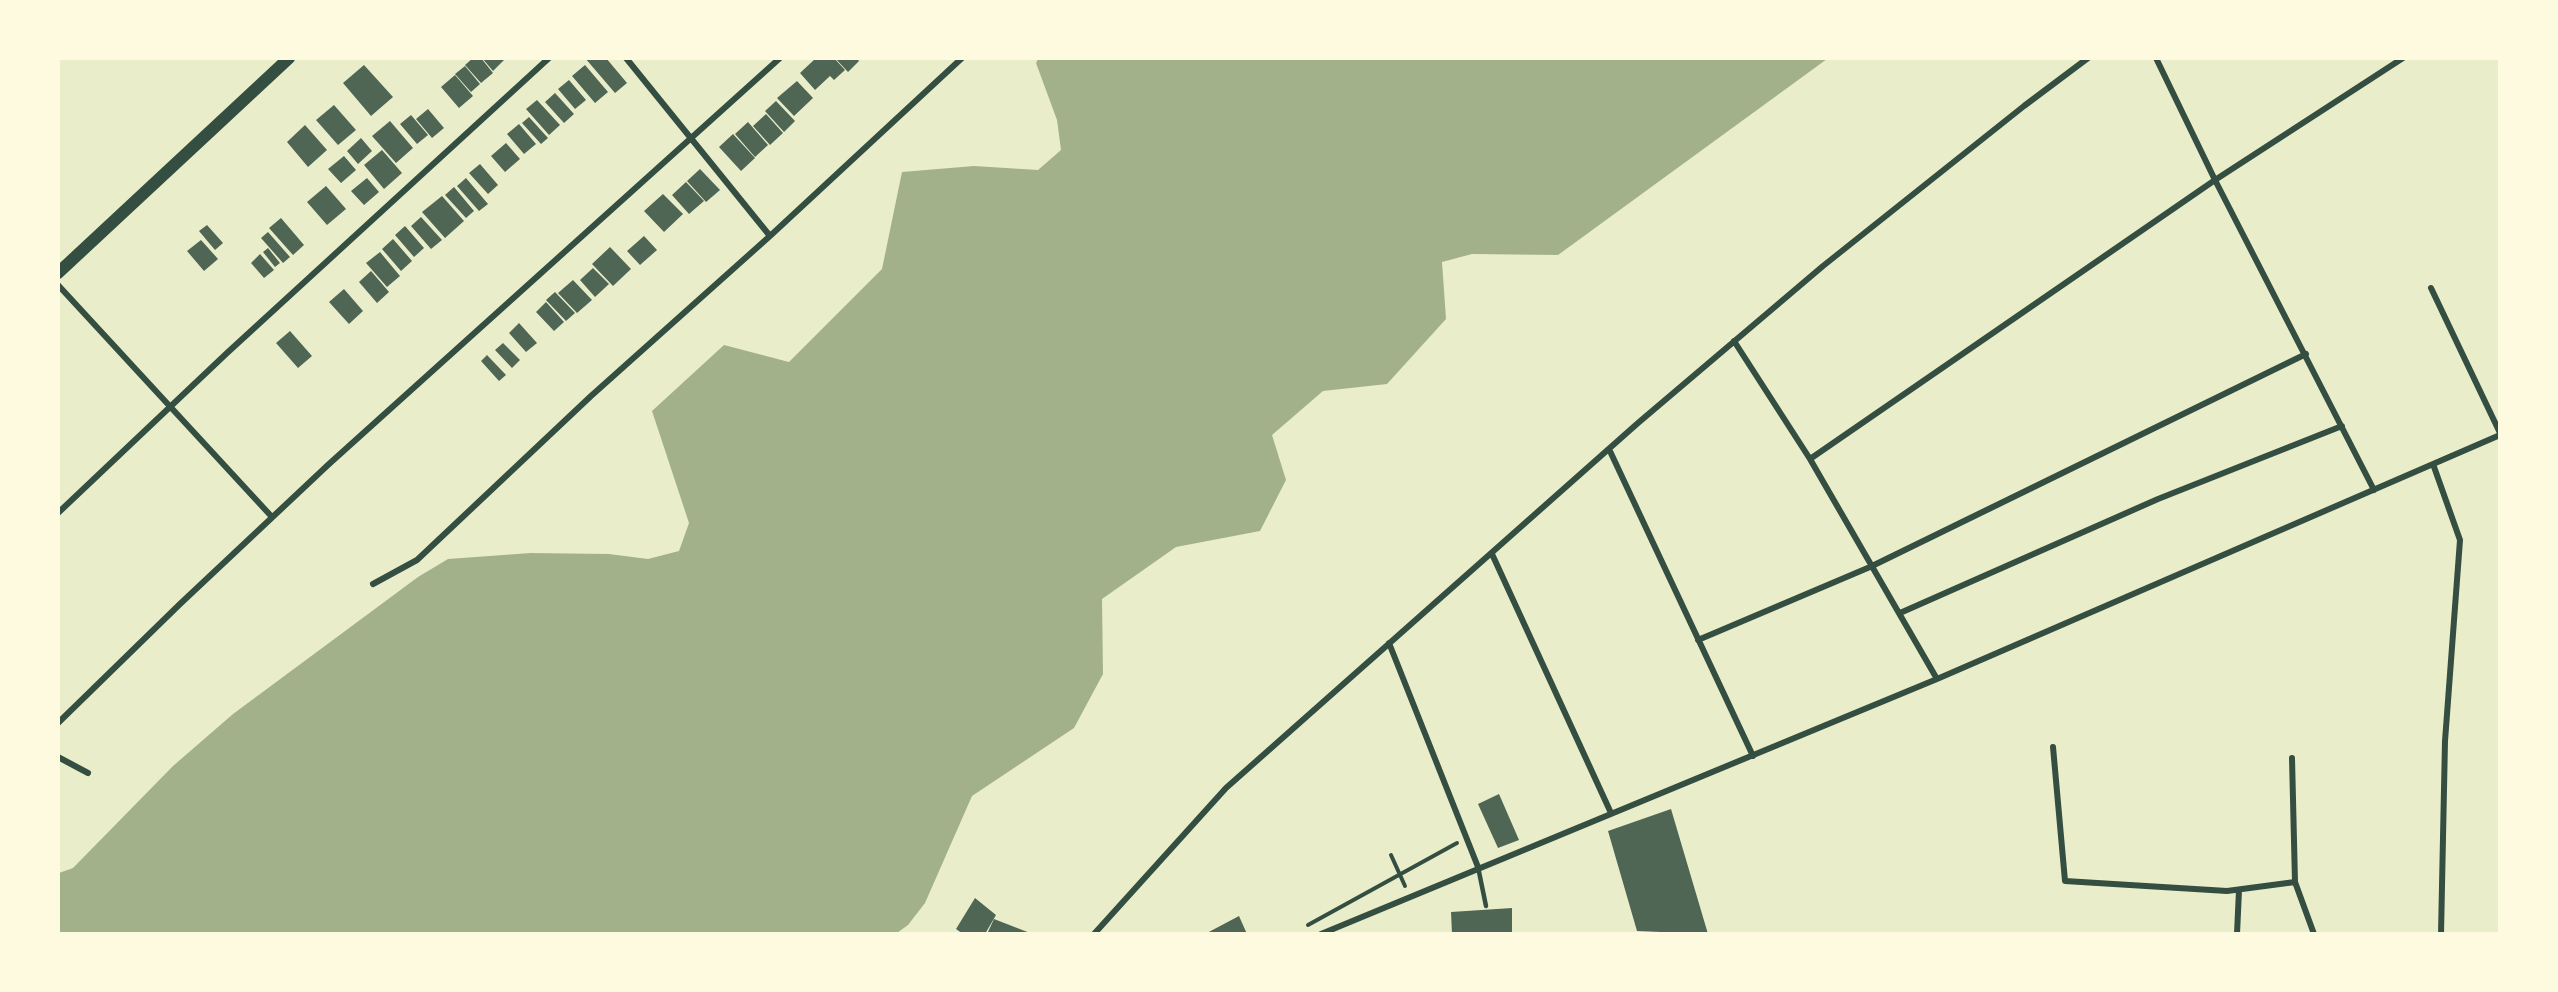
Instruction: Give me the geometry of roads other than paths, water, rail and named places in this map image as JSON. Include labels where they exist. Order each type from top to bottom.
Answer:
[{"type":"main road","points":[[58,273],[289,58]]},
{"type":"street","points":[[58,513],[549,58]]},
{"type":"street","points":[[626,58],[770,236]]},
{"type":"street","points":[[58,723],[272,517],[780,58]]},
{"type":"street","points":[[373,584],[417,560],[591,396],[770,236],[962,58]]},
{"type":"street","points":[[1094,933],[1226,788],[1609,449],[1823,266],[2088,58]]},
{"type":"street","points":[[2156,58],[2215,180],[2374,490]]},
{"type":"street","points":[[1810,459],[2215,180],[2403,58]]},
{"type":"street","points":[[58,285],[272,517]]},
{"type":"street","points":[[1321,933],[1938,679],[2499,434],[2432,288]]},
{"type":"street","points":[[1734,341],[1810,459],[1870,567],[1900,612],[1938,679]]},
{"type":"street","points":[[1698,640],[1870,567],[2306,354]]},
{"type":"street","points":[[1900,612],[2158,499],[2342,426]]},
{"type":"street","points":[[1609,449],[1753,756]]},
{"type":"street","points":[[2433,464],[2460,540],[2445,741],[2441,933]]},
{"type":"street","points":[[1492,554],[1611,813]]},
{"type":"street","points":[[1389,643],[1478,867]]},
{"type":"street","points":[[2053,747],[2065,881],[2239,890],[2295,882]]},
{"type":"street","points":[[58,757],[88,773]]},
{"type":"street","points":[[2292,758],[2295,882],[2314,933]]},
{"type":"street","points":[[2237,933],[2239,890]]},
{"type":"lane","points":[[1478,867],[1486,906]]}]
